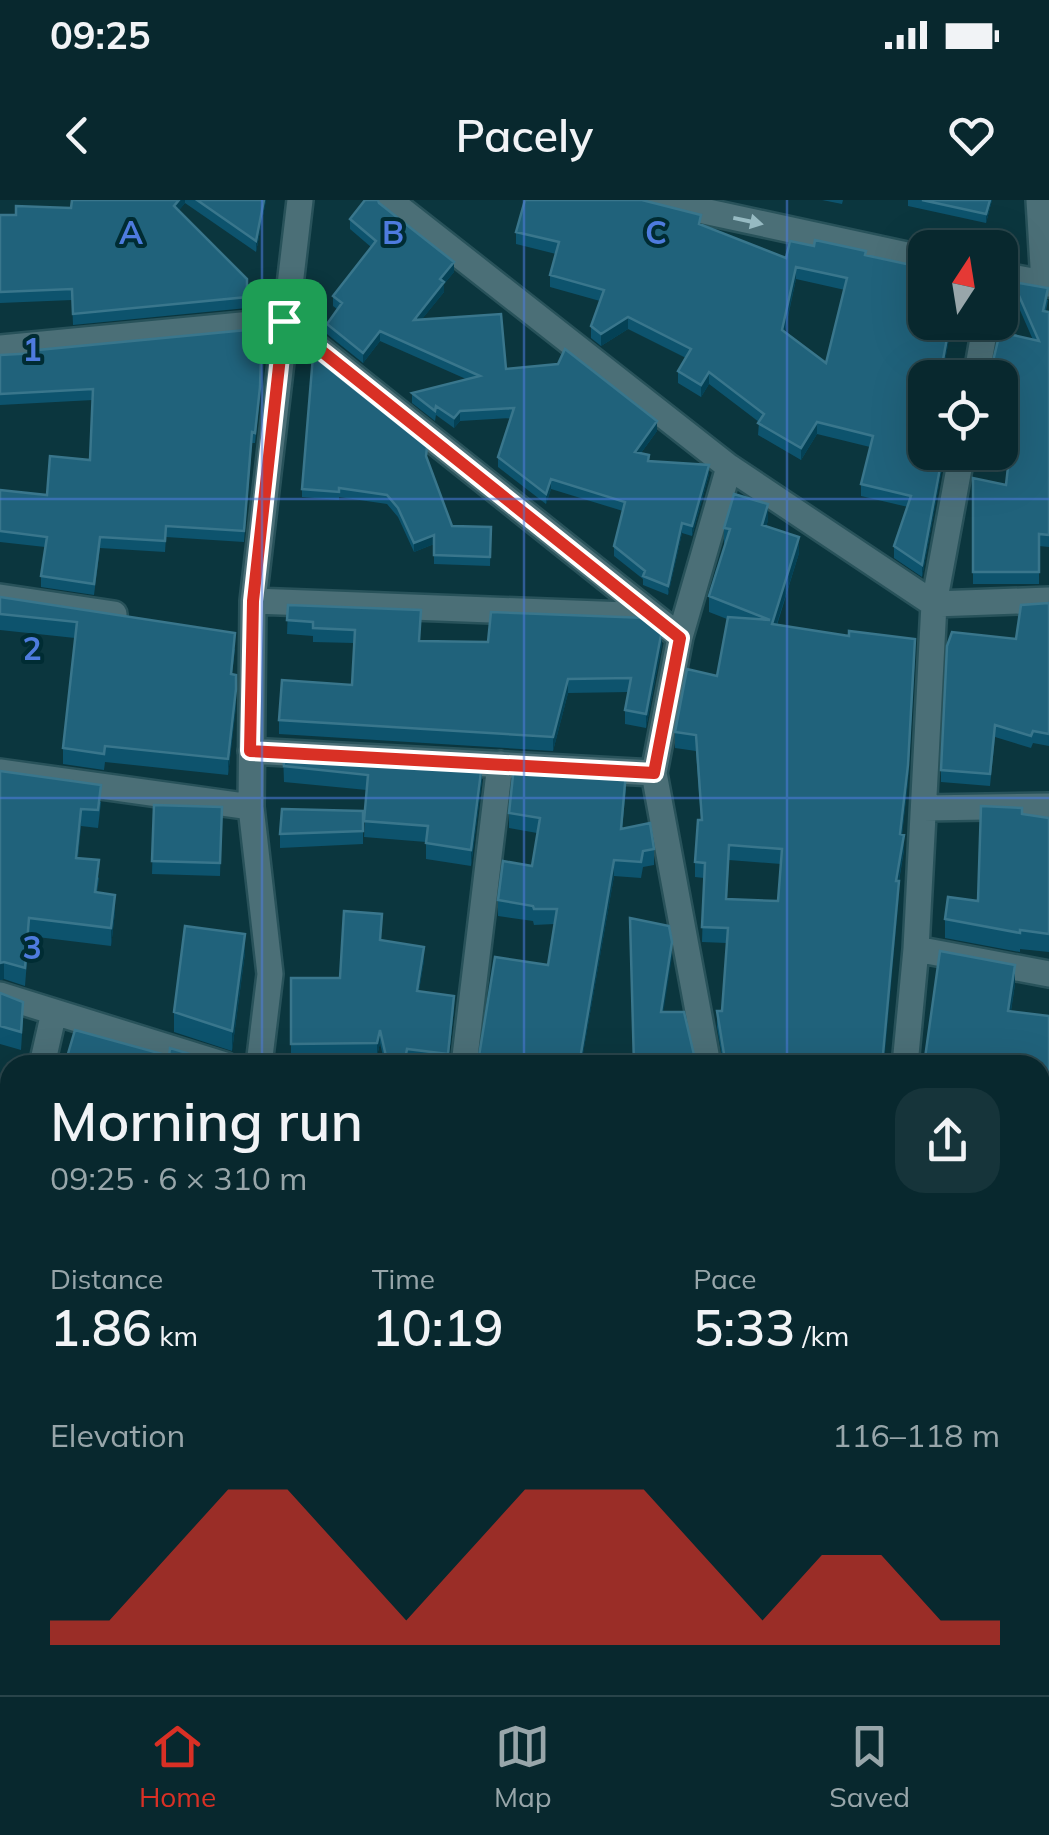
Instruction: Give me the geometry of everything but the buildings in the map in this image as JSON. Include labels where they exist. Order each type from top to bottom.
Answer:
[{"type":"street","points":[[259,1055],[270,974],[250,807],[242,634],[253,601],[300,200]]},
{"type":"street","points":[[389,200],[729,467],[934,604],[1049,600]]},
{"type":"street","points":[[653,200],[712,207],[908,255]]},
{"type":"street","points":[[1018,278],[1047,284],[1039,200]]},
{"type":"street","points":[[0,348],[284,321],[680,638]]},
{"type":"street","points":[[706,1055],[654,773],[680,638],[729,467]]},
{"type":"street","points":[[906,1055],[916,949],[934,604],[959,470]]},
{"type":"street","points":[[0,597],[136,618]]},
{"type":"street","points":[[253,601],[652,616]]},
{"type":"street","points":[[250,751],[654,773]]},
{"type":"street","points":[[465,1055],[500,764]]},
{"type":"street","points":[[0,772],[250,807]]},
{"type":"street","points":[[924,808],[1049,806]]},
{"type":"street","points":[[916,949],[1049,974]]},
{"type":"street","points":[[0,994],[194,1055]]},
{"type":"street","points":[[44,1055],[54,1012]]},
{"type":"route","points":[[284,321],[680,638],[654,773],[250,751],[253,601],[284,321]]}]
